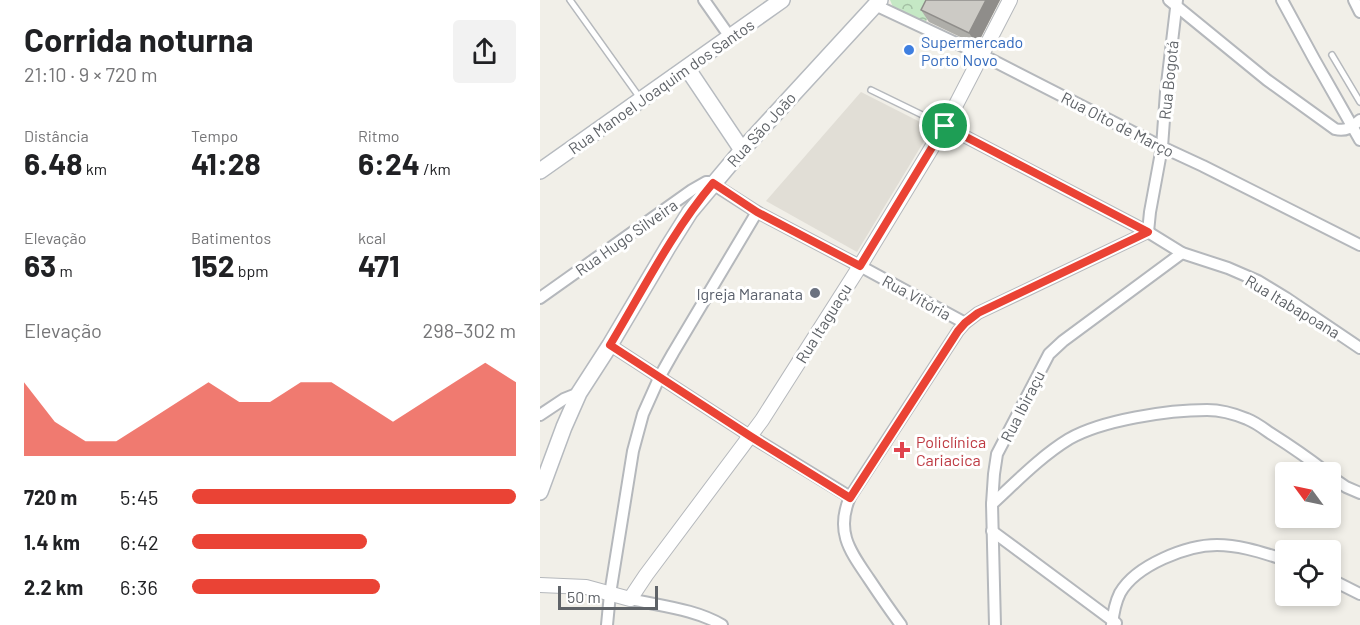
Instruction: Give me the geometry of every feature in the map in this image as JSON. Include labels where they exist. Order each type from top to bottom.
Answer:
[{"type":"main road","name":"Rua Manoel Joaquim dos Santos","points":[[540,171],[782,0]]},
{"type":"main road","name":"Rua São João","points":[[540,492],[579,393],[694,207],[742,150],[878,2]]},
{"type":"main road","points":[[687,69],[742,150]]},
{"type":"street","points":[[704,0],[730,37]]},
{"type":"street","name":"Rua Itaguaçu","points":[[630,599],[750,436],[860,266],[945,126],[1010,0]]},
{"type":"street","points":[[1282,0],[1314,59],[1356,123],[1360,140]]},
{"type":"street","points":[[1354,0],[1360,12]]},
{"type":"street","name":"Rua Oito de Março","points":[[878,2],[1360,245]]},
{"type":"street","points":[[1174,2],[1268,80],[1327,124],[1340,131],[1356,123]]},
{"type":"street","name":"Rua Bogotá","points":[[1148,232],[1162,147],[1174,2]]},
{"type":"street","name":"Rua Itabapoana","points":[[945,126],[1148,232],[1182,253],[1228,268],[1258,281],[1360,348]]},
{"type":"street","name":"Rua Hugo Silveira","points":[[540,298],[692,190],[706,182],[713,183]]},
{"type":"street","name":"Rua Vitória","points":[[713,183],[757,212],[965,323]]},
{"type":"street","points":[[607,625],[633,451],[643,414],[660,376],[757,212]]},
{"type":"street","points":[[901,625],[850,551],[844,534],[844,526],[845,511],[850,498],[965,323],[978,313],[1148,232]]},
{"type":"street","name":"Rua Ibiraçu","points":[[995,625],[992,504],[997,454],[1049,354],[1063,341],[1182,253]]},
{"type":"street","points":[[610,345],[850,498]]},
{"type":"street","points":[[540,415],[564,399],[579,393]]},
{"type":"street","points":[[992,504],[1043,459],[1071,438],[1107,424],[1157,414],[1207,410],[1242,417],[1312,462]]},
{"type":"street","points":[[1341,484],[1360,493]]},
{"type":"street","points":[[992,531],[1114,624]]},
{"type":"street","points":[[1114,624],[1120,593],[1132,578],[1156,563],[1188,549],[1203,545],[1237,546],[1275,556]]},
{"type":"street","points":[[1341,584],[1360,594]]},
{"type":"street","points":[[540,585],[586,587],[694,613],[715,623]]},
{"type":"lane","points":[[570,0],[641,100]]},
{"type":"lane","points":[[1332,55],[1360,102]]},
{"type":"lane","name":"Rua Itabapoana","points":[[871,90],[945,126]]},
{"type":"shaded area","points":[[861,92],[932,128],[857,252],[766,201]]},
{"type":"green space","points":[[890,0],[937,0],[925,23],[893,7]]},
{"type":"building","points":[[926,0],[986,0],[969,33],[921,10]]},
{"type":"place","name":"Supermercado Porto Novo","points":[[909,50]]},
{"type":"place","name":"Igreja Maranata","points":[[815,293]]},
{"type":"place","name":"Policlínica Cariacica","points":[[902,450]]},
{"type":"route","points":[[945,126],[1148,232],[978,313],[965,323],[850,498],[610,345],[690,212],[713,183],[757,212],[860,266],[945,126]]}]
